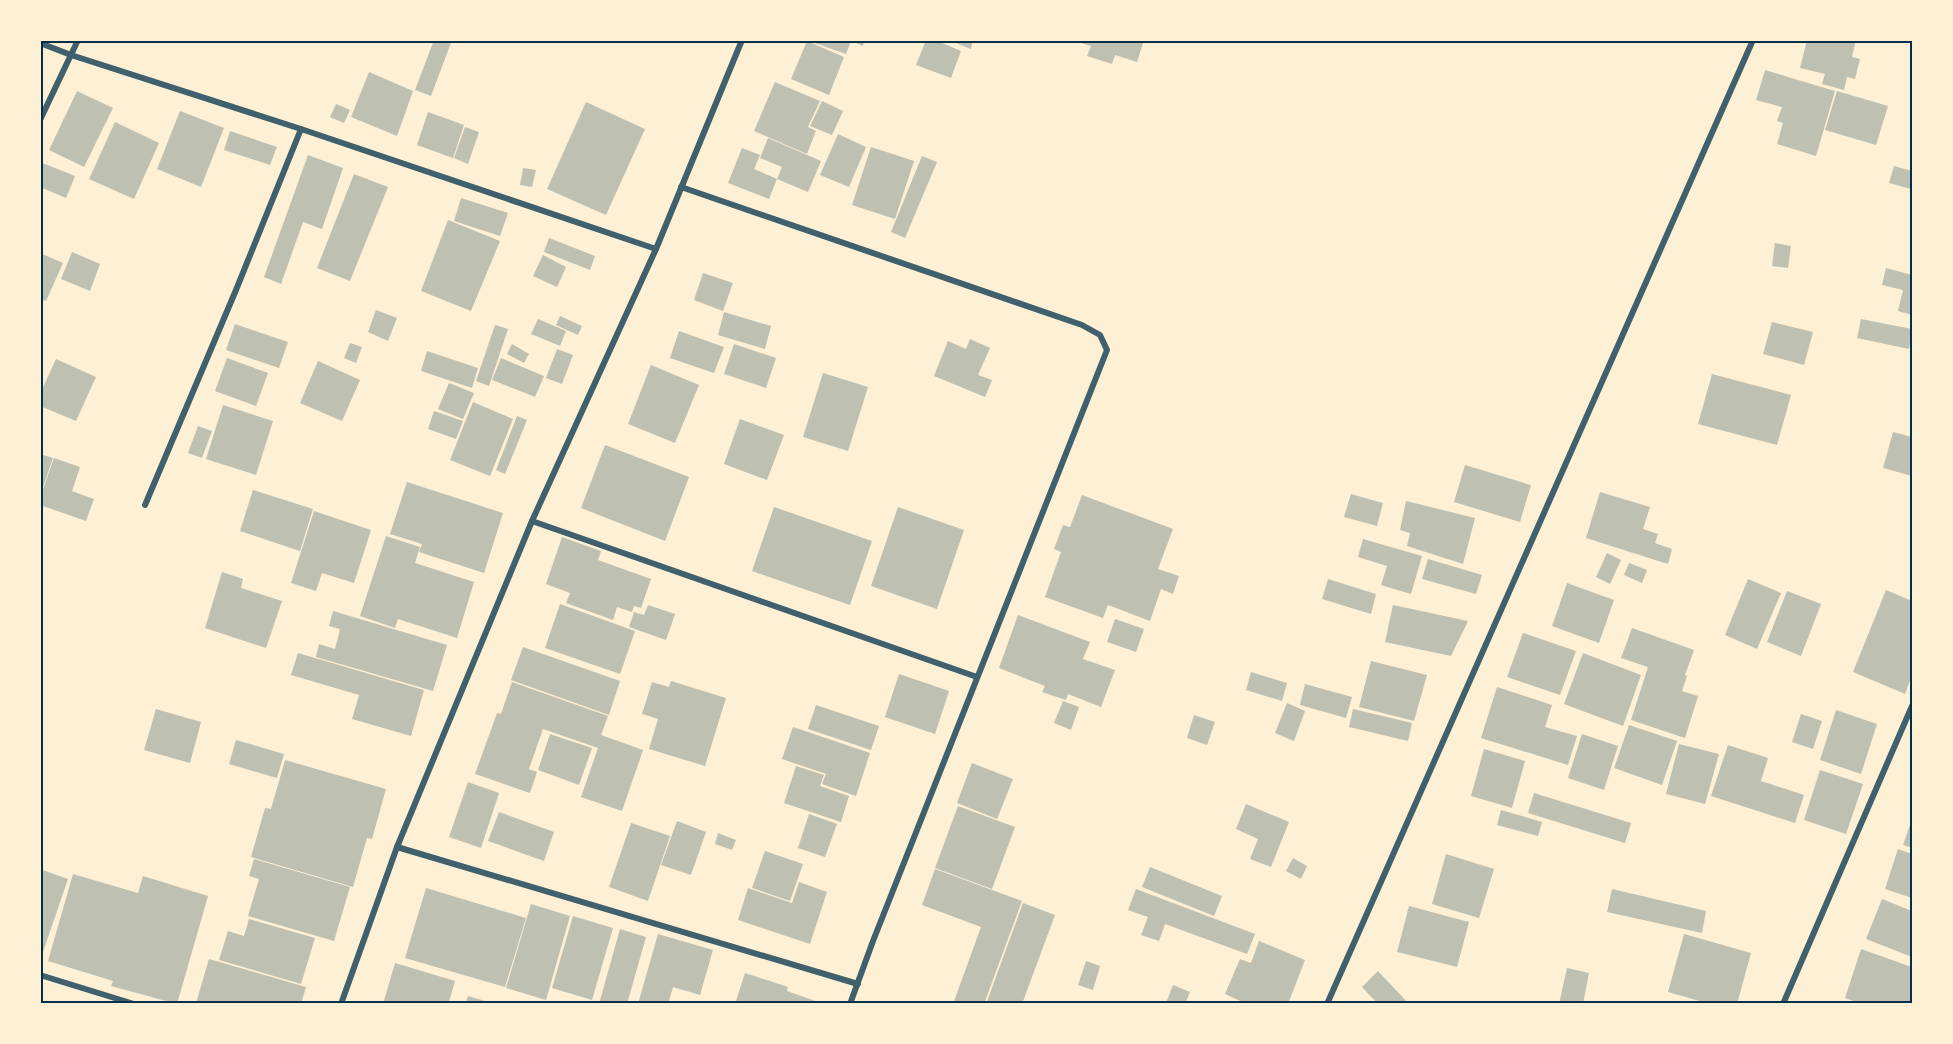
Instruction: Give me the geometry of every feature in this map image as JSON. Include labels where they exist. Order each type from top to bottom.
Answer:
[{"type":"street","points":[[40,120],[78,40]]},
{"type":"street","points":[[341,1004],[397,847],[532,521],[656,249],[742,40]]},
{"type":"street","points":[[1327,1004],[1753,40]]},
{"type":"street","points":[[40,43],[656,249]]},
{"type":"street","points":[[145,505],[272,205],[301,129]]},
{"type":"street","points":[[681,187],[1082,325],[1100,334],[1107,350],[850,1004]]},
{"type":"street","points":[[532,521],[977,677]]},
{"type":"street","points":[[1783,1004],[1912,706]]},
{"type":"street","points":[[397,847],[858,984]]},
{"type":"street","points":[[40,975],[134,1004]]},
{"type":"building","points":[[434,40],[452,40],[431,96],[415,90]]},
{"type":"building","points":[[864,40],[863,46],[851,41],[846,54],[809,41]]},
{"type":"building","points":[[926,40],[935,40],[961,51],[951,78],[916,65]]},
{"type":"building","points":[[948,40],[973,40],[971,49]]},
{"type":"building","points":[[1144,40],[1137,62],[1115,55],[1112,64],[1087,56],[1091,46],[1075,41]]},
{"type":"building","points":[[1807,40],[1856,40],[1852,57],[1860,59],[1855,79],[1847,77],[1844,90],[1822,84],[1825,74],[1800,68]]},
{"type":"building","points":[[807,41],[844,57],[829,95],[791,79]]},
{"type":"building","points":[[1765,70],[1835,91],[1816,156],[1777,144],[1783,123],[1777,121],[1782,107],[1756,100]]},
{"type":"building","points":[[369,72],[413,91],[397,136],[351,117]]},
{"type":"building","points":[[775,82],[820,101],[808,127],[816,131],[807,154],[754,131]]},
{"type":"building","points":[[77,91],[113,108],[84,167],[49,150]]},
{"type":"building","points":[[1837,91],[1888,106],[1876,145],[1825,130]]},
{"type":"building","points":[[822,101],[843,111],[832,135],[810,126]]},
{"type":"building","points":[[586,102],[645,129],[606,215],[547,189]]},
{"type":"building","points":[[336,104],[350,110],[344,123],[330,117]]},
{"type":"building","points":[[180,111],[224,128],[201,187],[157,169]]},
{"type":"building","points":[[428,112],[464,125],[453,158],[417,145]]},
{"type":"building","points":[[115,122],[159,143],[134,199],[89,179]]},
{"type":"building","points":[[465,127],[479,132],[468,164],[454,158]]},
{"type":"building","points":[[230,131],[277,147],[270,165],[224,150]]},
{"type":"building","points":[[838,134],[866,147],[849,187],[820,175]]},
{"type":"building","points":[[768,138],[821,161],[808,192],[777,179],[782,167],[760,158]]},
{"type":"building","points":[[871,147],[914,161],[895,219],[852,205]]},
{"type":"building","points":[[742,148],[760,155],[754,169],[777,179],[769,199],[728,183]]},
{"type":"building","points":[[308,155],[343,168],[322,229],[303,222],[281,284],[264,277]]},
{"type":"building","points":[[922,156],[937,162],[905,238],[891,232]]},
{"type":"building","points":[[40,162],[75,176],[66,198],[40,187]]},
{"type":"building","points":[[1894,166],[1912,171],[1911,189],[1889,183]]},
{"type":"building","points":[[523,168],[536,170],[532,187],[520,185]]},
{"type":"building","points":[[354,174],[388,187],[350,281],[317,268]]},
{"type":"building","points":[[461,198],[508,213],[500,236],[454,221]]},
{"type":"building","points":[[448,220],[500,241],[471,311],[421,291]]},
{"type":"building","points":[[549,238],[595,256],[590,270],[544,252]]},
{"type":"building","points":[[1775,243],[1791,246],[1788,268],[1772,266]]},
{"type":"building","points":[[72,252],[100,264],[90,291],[61,279]]},
{"type":"building","points":[[40,253],[63,263],[46,301],[40,299]]},
{"type":"building","points":[[543,255],[566,267],[557,287],[533,276]]},
{"type":"building","points":[[1886,268],[1912,275],[1912,315],[1898,311],[1903,290],[1882,285]]},
{"type":"building","points":[[703,273],[733,283],[723,311],[694,300]]},
{"type":"building","points":[[376,310],[397,318],[388,341],[368,332]]},
{"type":"building","points":[[724,312],[771,326],[765,349],[718,335]]},
{"type":"building","points":[[560,316],[582,326],[578,335],[556,325]]},
{"type":"building","points":[[538,319],[566,331],[560,346],[531,334]]},
{"type":"building","points":[[1861,319],[1912,329],[1909,349],[1857,338]]},
{"type":"building","points":[[1772,322],[1813,332],[1804,365],[1763,354]]},
{"type":"building","points":[[235,324],[288,342],[279,368],[226,350]]},
{"type":"building","points":[[495,325],[508,329],[489,386],[476,381]]},
{"type":"building","points":[[679,331],[724,347],[714,373],[670,358]]},
{"type":"building","points":[[970,339],[990,348],[978,375],[992,380],[985,397],[934,376],[948,341],[966,349]]},
{"type":"building","points":[[350,343],[362,347],[356,363],[344,358]]},
{"type":"building","points":[[512,344],[529,354],[524,363],[507,354]]},
{"type":"building","points":[[734,344],[776,358],[766,388],[724,374]]},
{"type":"building","points":[[557,349],[573,355],[562,384],[546,378]]},
{"type":"building","points":[[427,351],[478,368],[472,388],[421,371]]},
{"type":"building","points":[[227,358],[268,373],[256,406],[215,391]]},
{"type":"building","points":[[501,358],[544,376],[535,397],[492,380]]},
{"type":"building","points":[[56,359],[96,377],[76,421],[40,406],[40,394]]},
{"type":"building","points":[[318,361],[360,380],[342,421],[300,403]]},
{"type":"building","points":[[651,365],[699,385],[675,443],[628,424]]},
{"type":"building","points":[[823,373],[868,387],[848,451],[803,437]]},
{"type":"building","points":[[1712,374],[1791,395],[1777,445],[1698,424]]},
{"type":"building","points":[[449,383],[474,393],[463,419],[438,409]]},
{"type":"building","points":[[473,402],[513,419],[490,476],[450,460]]},
{"type":"building","points":[[223,405],[273,421],[256,475],[206,459]]},
{"type":"building","points":[[434,411],[463,421],[456,439],[428,429]]},
{"type":"building","points":[[517,416],[527,420],[505,474],[496,470]]},
{"type":"building","points":[[740,419],[784,435],[767,480],[724,464]]},
{"type":"building","points":[[198,426],[212,431],[202,458],[188,453]]},
{"type":"building","points":[[1893,432],[1912,437],[1912,476],[1883,468]]},
{"type":"building","points":[[605,445],[689,477],[665,541],[581,508]]},
{"type":"building","points":[[40,454],[53,458],[41,493],[40,493]]},
{"type":"building","points":[[54,458],[80,467],[72,491],[94,499],[86,521],[40,505],[40,498]]},
{"type":"building","points":[[1465,465],[1531,485],[1520,522],[1454,502]]},
{"type":"building","points":[[407,482],[503,513],[484,573],[419,552],[422,544],[390,534]]},
{"type":"building","points":[[253,490],[313,509],[300,551],[240,531]]},
{"type":"building","points":[[1600,492],[1650,507],[1643,529],[1658,534],[1655,543],[1672,549],[1668,564],[1586,538]]},
{"type":"building","points":[[1351,494],[1383,503],[1377,526],[1344,517]]},
{"type":"building","points":[[1082,495],[1173,529],[1158,569],[1179,576],[1173,594],[1161,589],[1150,621],[1108,605],[1103,618],[1045,597],[1061,552],[1054,549],[1063,525],[1070,527]]},
{"type":"building","points":[[1406,501],[1475,518],[1463,564],[1407,546],[1410,533],[1400,530]]},
{"type":"building","points":[[774,507],[872,541],[850,605],[752,571]]},
{"type":"building","points":[[898,507],[964,530],[937,609],[871,586]]},
{"type":"building","points":[[314,511],[371,530],[354,583],[322,573],[316,591],[291,583]]},
{"type":"building","points":[[386,536],[420,547],[415,563],[474,582],[457,638],[398,619],[395,628],[360,616]]},
{"type":"building","points":[[562,537],[601,551],[598,560],[651,579],[641,608],[634,606],[632,612],[617,607],[613,620],[566,603],[570,593],[546,584]]},
{"type":"building","points":[[1363,539],[1422,556],[1411,594],[1381,585],[1387,566],[1358,557]]},
{"type":"building","points":[[1607,553],[1621,560],[1610,584],[1596,577]]},
{"type":"building","points":[[1428,559],[1482,575],[1476,594],[1422,579]]},
{"type":"building","points":[[1629,563],[1647,570],[1642,583],[1624,575]]},
{"type":"building","points":[[222,572],[243,579],[241,588],[282,601],[266,648],[205,628]]},
{"type":"building","points":[[1328,579],[1376,594],[1371,614],[1322,599]]},
{"type":"building","points":[[1748,579],[1781,593],[1757,649],[1725,635]]},
{"type":"building","points":[[1567,583],[1614,600],[1599,643],[1552,626]]},
{"type":"building","points":[[1886,590],[1912,601],[1912,675],[1905,694],[1853,672]]},
{"type":"building","points":[[1787,591],[1821,604],[1801,656],[1767,642]]},
{"type":"building","points":[[560,604],[635,631],[620,674],[545,648]]},
{"type":"building","points":[[648,605],[675,614],[666,640],[629,627],[634,612],[644,615]]},
{"type":"building","points":[[1393,605],[1468,621],[1451,656],[1385,642]]},
{"type":"building","points":[[333,611],[447,645],[433,691],[316,657],[319,644],[335,649],[340,629],[329,626]]},
{"type":"building","points":[[1018,615],[1090,642],[1083,659],[1115,670],[1101,707],[1068,694],[1066,700],[1042,692],[1045,686],[999,668]]},
{"type":"building","points":[[1115,619],[1144,629],[1136,652],[1107,642]]},
{"type":"building","points":[[1632,628],[1694,650],[1682,691],[1698,696],[1685,738],[1631,720],[1648,667],[1621,658]]},
{"type":"building","points":[[1523,633],[1576,651],[1560,695],[1507,677]]},
{"type":"building","points":[[523,647],[620,681],[609,715],[511,680]]},
{"type":"building","points":[[298,653],[424,690],[411,736],[352,719],[359,695],[291,675]]},
{"type":"building","points":[[1583,653],[1641,675],[1623,726],[1564,704]]},
{"type":"building","points":[[1371,661],[1427,675],[1414,721],[1359,707]]},
{"type":"building","points":[[1251,672],[1287,683],[1282,701],[1246,690]]},
{"type":"building","points":[[899,674],[949,691],[935,734],[885,717]]},
{"type":"building","points":[[671,681],[726,698],[705,766],[649,749],[658,719],[642,714],[652,682],[669,687]]},
{"type":"building","points":[[512,682],[608,716],[601,735],[643,750],[622,811],[581,797],[598,748],[543,729],[529,769],[537,772],[530,793],[475,774],[497,713],[501,714]]},
{"type":"building","points":[[1305,684],[1352,697],[1346,718],[1300,705]]},
{"type":"building","points":[[1497,687],[1552,705],[1545,727],[1577,736],[1568,765],[1481,738]]},
{"type":"building","points":[[1063,701],[1079,707],[1071,730],[1054,723]]},
{"type":"building","points":[[1287,703],[1305,711],[1294,741],[1275,733]]},
{"type":"building","points":[[816,705],[879,726],[871,750],[808,729]]},
{"type":"building","points":[[156,709],[201,722],[190,763],[144,750]]},
{"type":"building","points":[[1353,709],[1412,723],[1408,741],[1349,727]]},
{"type":"building","points":[[1836,710],[1877,724],[1861,774],[1820,760]]},
{"type":"building","points":[[1801,714],[1822,721],[1813,749],[1792,742]]},
{"type":"building","points":[[1194,715],[1215,722],[1207,745],[1187,738]]},
{"type":"building","points":[[1629,725],[1677,741],[1662,785],[1614,768]]},
{"type":"building","points":[[793,727],[870,753],[856,796],[822,784],[826,774],[782,759]]},
{"type":"building","points":[[550,734],[592,748],[579,785],[538,770]]},
{"type":"building","points":[[1582,734],[1618,746],[1604,790],[1568,778]]},
{"type":"building","points":[[236,740],[284,754],[277,778],[229,764]]},
{"type":"building","points":[[1679,744],[1719,754],[1705,804],[1666,794]]},
{"type":"building","points":[[1728,745],[1768,758],[1761,781],[1804,795],[1795,823],[1711,796]]},
{"type":"building","points":[[1484,749],[1525,761],[1512,808],[1471,796]]},
{"type":"building","points":[[285,760],[386,789],[372,839],[367,838],[353,887],[251,857],[265,808],[271,809]]},
{"type":"building","points":[[972,763],[1013,779],[997,819],[957,803]]},
{"type":"building","points":[[796,766],[824,775],[820,786],[849,796],[841,822],[784,803]]},
{"type":"building","points":[[1820,770],[1863,784],[1846,834],[1804,820]]},
{"type":"building","points":[[468,782],[499,793],[481,848],[449,837]]},
{"type":"building","points":[[1534,793],[1631,823],[1625,843],[1528,813]]},
{"type":"building","points":[[1246,804],[1289,822],[1271,867],[1250,859],[1258,839],[1236,829]]},
{"type":"building","points":[[958,806],[1015,827],[992,889],[935,868]]},
{"type":"building","points":[[1501,810],[1542,822],[1538,836],[1497,825]]},
{"type":"building","points":[[499,812],[554,832],[544,861],[488,841]]},
{"type":"building","points":[[809,814],[837,824],[825,857],[798,848]]},
{"type":"building","points":[[1912,819],[1912,848],[1903,845]]},
{"type":"building","points":[[677,821],[706,832],[691,875],[661,865]]},
{"type":"building","points":[[631,823],[670,836],[648,901],[609,887]]},
{"type":"building","points":[[718,833],[736,840],[732,850],[715,844]]},
{"type":"building","points":[[1898,849],[1912,854],[1912,898],[1885,889]]},
{"type":"building","points":[[765,851],[803,864],[790,901],[752,888]]},
{"type":"building","points":[[1446,854],[1494,869],[1479,918],[1432,904]]},
{"type":"building","points":[[1293,858],[1307,866],[1301,879],[1286,871]]},
{"type":"building","points":[[254,859],[350,887],[334,941],[248,916],[259,879],[249,876]]},
{"type":"building","points":[[1150,867],[1222,896],[1214,916],[1142,887]]},
{"type":"building","points":[[40,869],[68,879],[43,952],[40,951]]},
{"type":"building","points":[[935,869],[1022,901],[984,1004],[953,1004],[981,927],[922,905]]},
{"type":"building","points":[[73,874],[138,893],[143,876],[208,896],[177,1004],[111,986],[113,981],[48,961]]},
{"type":"building","points":[[799,882],[827,892],[810,944],[738,920],[748,888],[792,903]]},
{"type":"building","points":[[426,888],[526,918],[505,987],[405,958]]},
{"type":"building","points":[[1136,889],[1255,934],[1247,954],[1165,924],[1159,941],[1141,935],[1148,917],[1128,910]]},
{"type":"building","points":[[1612,889],[1706,911],[1702,933],[1607,912]]},
{"type":"building","points":[[1882,899],[1912,911],[1912,957],[1866,939]]},
{"type":"building","points":[[1023,903],[1055,915],[1022,1004],[986,1004]]},
{"type":"building","points":[[531,904],[570,916],[546,1000],[506,988]]},
{"type":"building","points":[[1409,906],[1469,922],[1457,967],[1397,952]]},
{"type":"building","points":[[573,916],[613,928],[592,1000],[552,988]]},
{"type":"building","points":[[249,919],[315,938],[301,984],[219,960],[228,931],[244,936]]},
{"type":"building","points":[[620,929],[646,937],[627,1004],[599,1004]]},
{"type":"building","points":[[658,934],[713,950],[700,995],[673,987],[668,1004],[638,1004]]},
{"type":"building","points":[[1684,934],[1751,953],[1737,1004],[1710,1004],[1668,992]]},
{"type":"building","points":[[1259,941],[1305,960],[1288,1004],[1247,1004],[1225,994],[1240,959],[1251,963]]},
{"type":"building","points":[[1861,949],[1912,967],[1912,1004],[1861,1004],[1845,998]]},
{"type":"building","points":[[209,959],[306,987],[301,1004],[196,1003]]},
{"type":"building","points":[[1086,961],[1100,966],[1093,990],[1078,985]]},
{"type":"building","points":[[395,963],[455,981],[449,1002],[454,1004],[383,1004]]},
{"type":"building","points":[[1567,968],[1589,973],[1583,1004],[1559,1004]]},
{"type":"building","points":[[1378,971],[1409,1004],[1378,1004],[1362,987]]},
{"type":"building","points":[[745,973],[788,987],[787,991],[824,1004],[735,1004]]},
{"type":"building","points":[[1173,985],[1190,992],[1185,1004],[1166,1003]]},
{"type":"building","points":[[468,996],[492,1003],[492,1004],[466,1004]]}]
